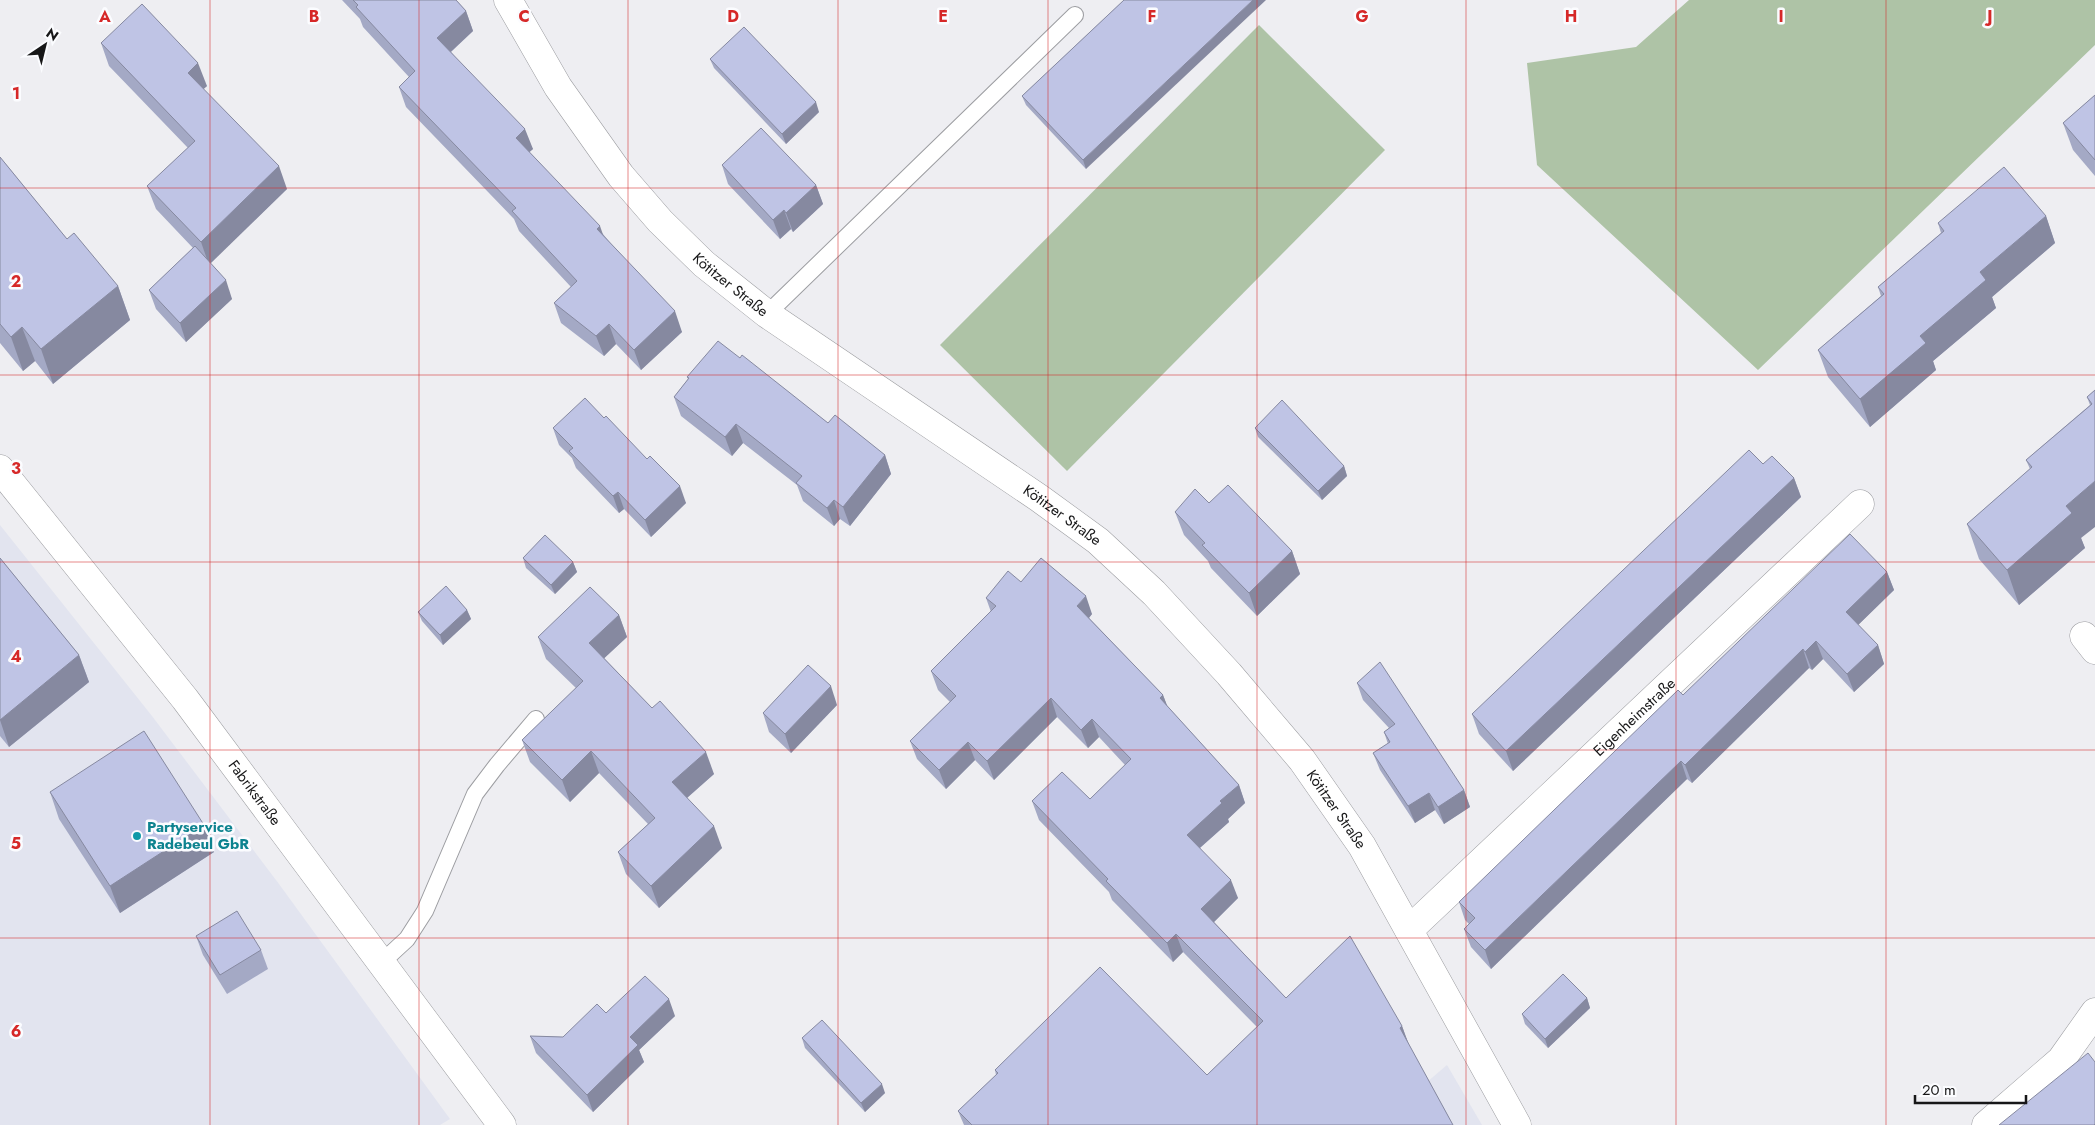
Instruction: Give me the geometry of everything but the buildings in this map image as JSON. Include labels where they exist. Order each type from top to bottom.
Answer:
[{"type":"street","name":"Kötitzer Straße","points":[[508,0],[558,87],[621,176],[660,221],[704,264],[767,314],[1039,498],[1098,541],[1154,593],[1229,674],[1302,760],[1362,846],[1517,1125]]},
{"type":"street","name":"Fabrikstraße","points":[[0,469],[185,698],[502,1125]]},
{"type":"street","name":"Eigenheimstraße","points":[[1409,930],[1860,504]]},
{"type":"street","points":[[1986,1125],[2061,1060],[2095,1012]]},
{"type":"lane","points":[[767,314],[1075,15]]},
{"type":"lane","points":[[381,963],[407,938],[425,911],[475,794],[536,719]]},
{"type":"shaded area","points":[[0,525],[152,716],[279,884],[450,1119],[440,1125],[0,1125]]},
{"type":"shaded area","points":[[1447,1065],[1482,1125],[1377,1125]]},
{"type":"green space","points":[[1689,0],[2095,0],[2095,45],[1758,370],[1537,165],[1527,63],[1636,47]]},
{"type":"green space","points":[[1259,25],[1385,150],[1067,471],[940,345]]},
{"type":"place","name":"Partyservice Radebeul GbR","points":[[137,836]]}]
